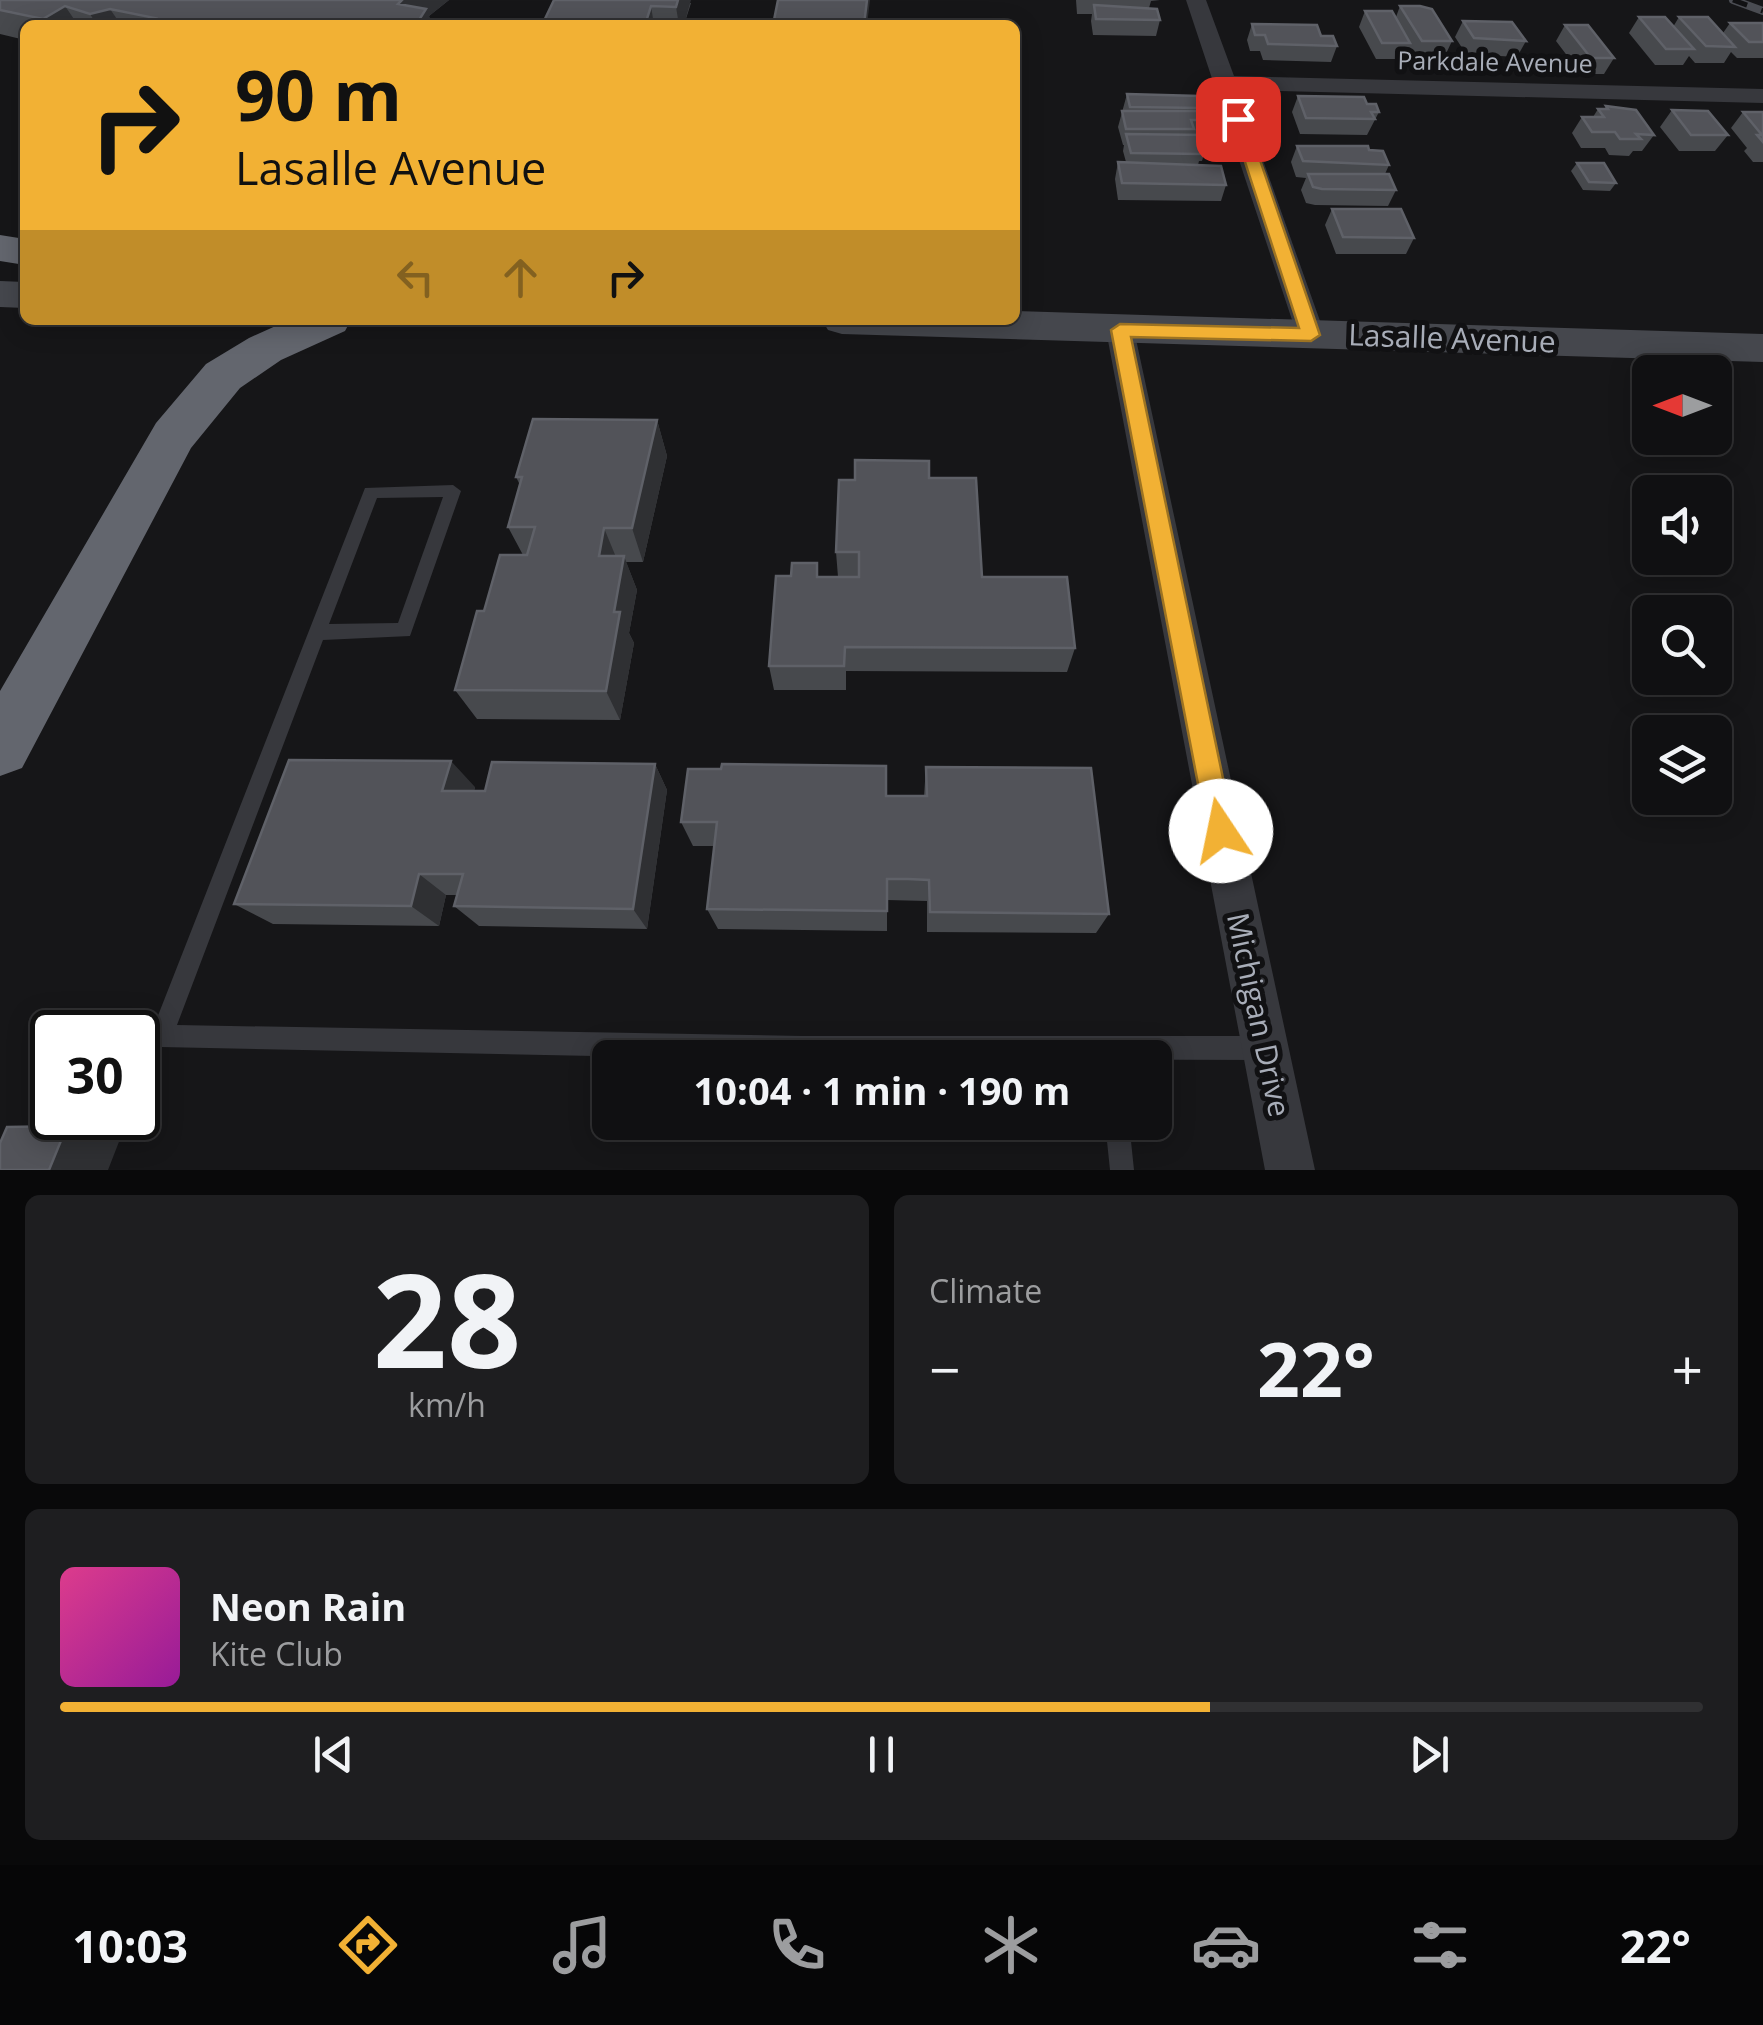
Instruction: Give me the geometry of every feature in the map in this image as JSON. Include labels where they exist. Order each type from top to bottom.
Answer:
[{"type":"highway","points":[[0,748],[174,436],[223,376],[265,350],[319,325]]},
{"type":"main road","name":"Lasalle Avenue","points":[[981,325],[1763,348]]},
{"type":"street","points":[[1196,0],[1311,335]]},
{"type":"street","name":"Parkdale Avenue","points":[[1226,83],[1763,96]]},
{"type":"street","name":"Michigan Drive","points":[[1120,330],[1290,1170]]},
{"type":"lane","points":[[317,632],[404,631],[454,491],[371,492],[161,1036],[592,1044]]},
{"type":"lane","points":[[1172,1050],[1266,1048]]},
{"type":"lane","points":[[1119,1140],[1122,1170]]},
{"type":"building","points":[[0,0],[402,0],[398,4],[426,9],[419,20],[152,20],[155,18],[110,9],[90,14],[65,6],[43,19],[0,10]]},
{"type":"building","points":[[554,0],[678,0],[676,7],[651,6],[647,20],[544,20]]},
{"type":"building","points":[[778,0],[867,0],[865,20],[774,20]]},
{"type":"building","points":[[1094,5],[1157,9],[1160,20],[1096,19]]},
{"type":"building","points":[[1400,6],[1432,9],[1452,41],[1422,41]]},
{"type":"building","points":[[1365,11],[1392,11],[1410,43],[1382,43]]},
{"type":"building","points":[[1639,17],[1665,17],[1694,49],[1666,49]]},
{"type":"building","points":[[1679,17],[1708,17],[1735,47],[1706,46]]},
{"type":"building","points":[[1463,21],[1512,22],[1526,41],[1474,38]]},
{"type":"building","points":[[1730,23],[1763,23],[1763,42],[1749,42]]},
{"type":"building","points":[[1252,24],[1317,25],[1321,36],[1333,36],[1337,46],[1268,44],[1265,35],[1255,35]]},
{"type":"building","points":[[1565,25],[1588,25],[1614,58],[1591,58]]},
{"type":"building","points":[[1127,94],[1199,96],[1202,108],[1130,107]]},
{"type":"building","points":[[1298,96],[1364,97],[1367,104],[1376,104],[1379,112],[1371,112],[1375,119],[1306,118]]},
{"type":"building","points":[[1606,106],[1636,110],[1654,135],[1636,134],[1641,139],[1620,139],[1615,132],[1592,132],[1582,117],[1604,117],[1598,109],[1608,109]]},
{"type":"building","points":[[1672,110],[1708,111],[1728,135],[1691,135]]},
{"type":"building","points":[[1122,111],[1197,111],[1200,120],[1191,120],[1194,129],[1126,129]]},
{"type":"building","points":[[1743,112],[1763,112],[1763,142],[1757,135],[1762,135]]},
{"type":"building","points":[[1126,134],[1204,135],[1207,144],[1198,144],[1201,154],[1131,153]]},
{"type":"building","points":[[1297,146],[1368,146],[1369,150],[1383,151],[1389,165],[1303,161]]},
{"type":"building","points":[[1118,162],[1221,166],[1226,185],[1122,183]]},
{"type":"building","points":[[1577,163],[1604,163],[1616,183],[1589,182]]},
{"type":"building","points":[[1308,174],[1389,174],[1396,190],[1322,189],[1313,187]]},
{"type":"building","points":[[1332,209],[1401,209],[1414,238],[1343,237]]},
{"type":"building","points":[[533,419],[657,420],[632,528],[604,528],[599,556],[624,556],[614,612],[620,612],[606,691],[455,690],[477,611],[484,611],[500,555],[527,555],[535,527],[508,527],[522,477],[516,477]]},
{"type":"building","points":[[855,460],[929,461],[929,478],[976,478],[982,577],[1067,577],[1075,648],[845,647],[844,666],[769,666],[776,576],[791,576],[792,563],[817,563],[817,577],[859,577],[859,552],[836,552],[839,480],[855,480]]},
{"type":"building","points":[[289,760],[451,761],[442,791],[485,791],[492,762],[655,764],[633,909],[454,906],[463,874],[419,874],[411,906],[234,904]]},
{"type":"building","points":[[722,764],[886,766],[886,796],[927,796],[926,767],[1091,768],[1109,914],[930,912],[929,880],[908,879],[887,879],[887,911],[707,909],[717,822],[681,822],[688,769],[721,769]]},
{"type":"building","points":[[7,1127],[30,1127],[30,1140],[61,1140],[49,1170],[0,1170],[0,1143]]},
{"type":"railway","points":[[1733,0],[1763,11]]},
{"type":"route","points":[[1221,831],[1120,330],[1311,335],[1238,119]]}]
